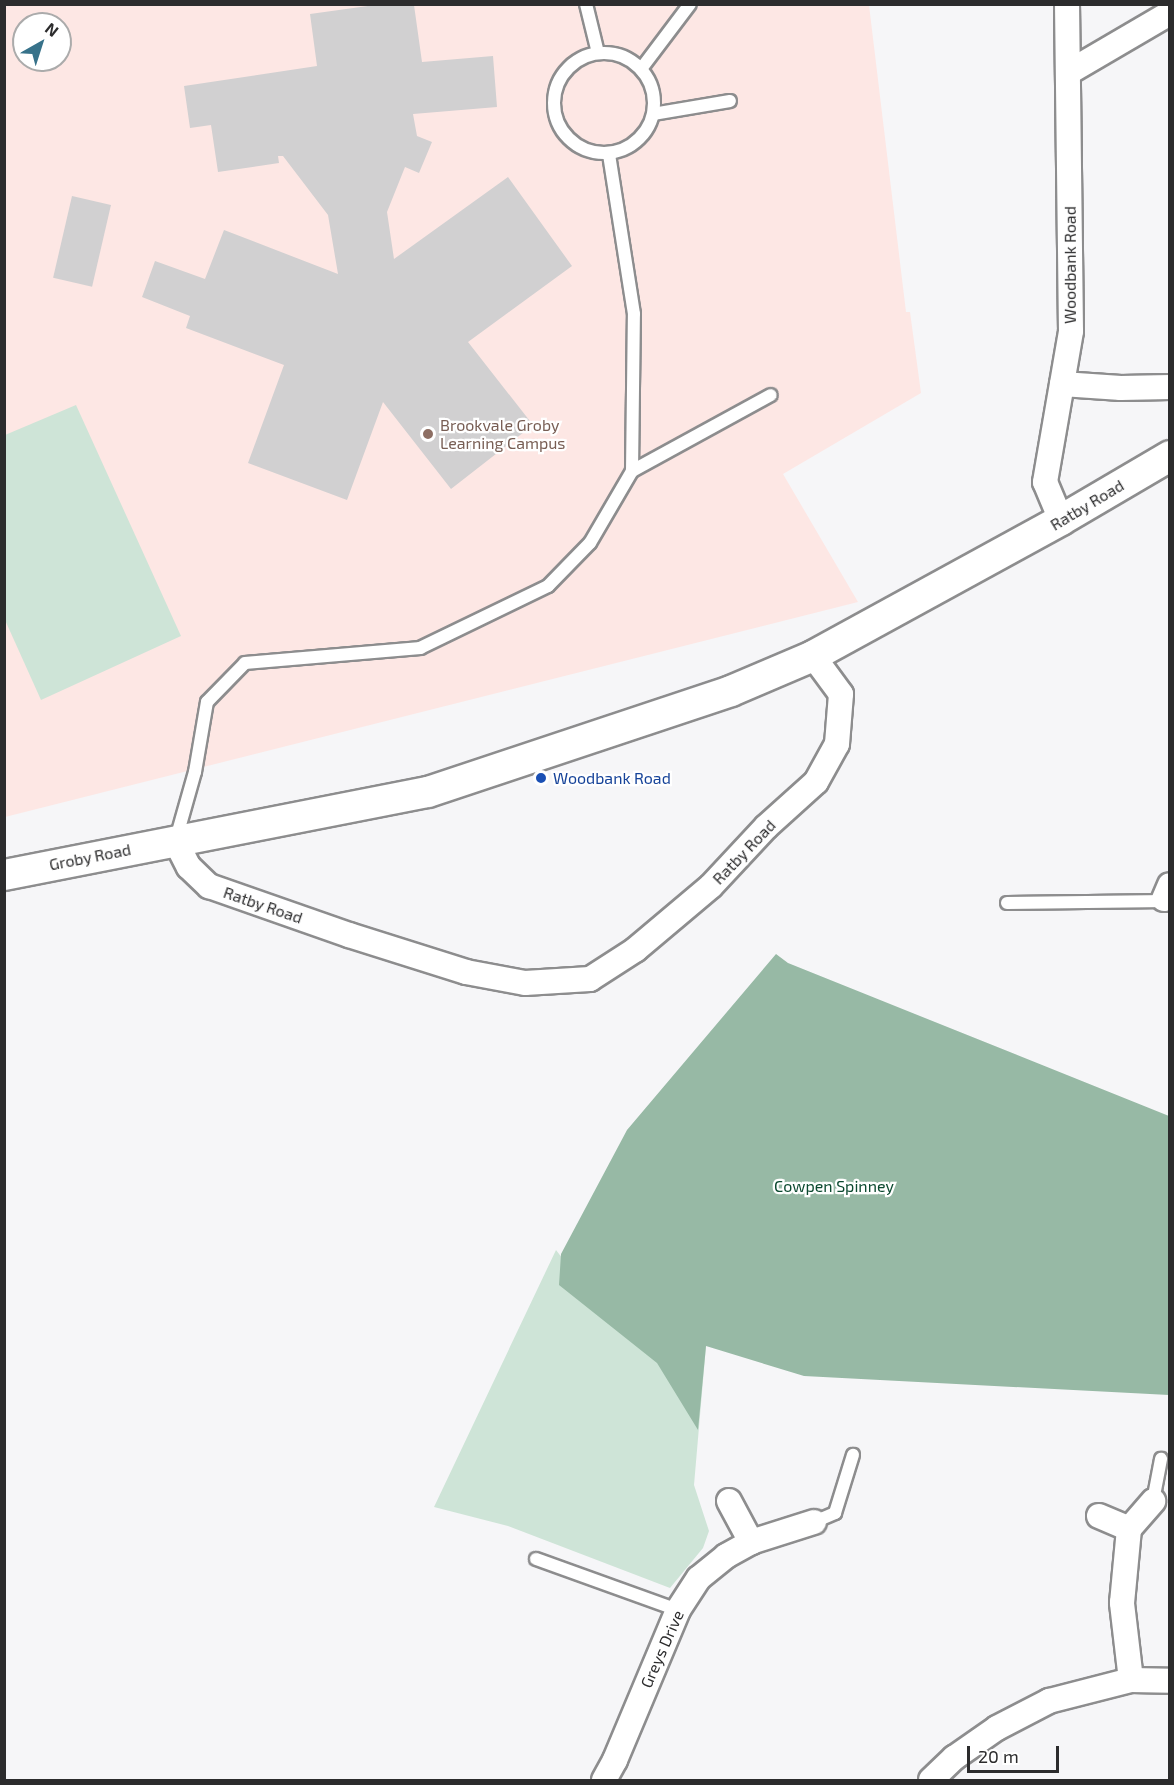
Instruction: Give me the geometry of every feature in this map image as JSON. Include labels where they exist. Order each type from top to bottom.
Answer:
[{"type":"street","name":"Woodbank Road","points":[[1061,520],[1045,482],[1071,331],[1067,4]]},
{"type":"street","points":[[1069,72],[1170,13]]},
{"type":"street","points":[[1062,384],[1121,388],[1170,387]]},
{"type":"street","name":"Ratby Road","points":[[813,656],[841,694],[837,744],[816,782],[766,827],[711,886],[635,951],[590,979],[525,983],[466,972],[349,935],[209,886],[189,867],[175,840],[428,792],[731,691],[813,656],[1061,520],[1170,456]]},
{"type":"street","name":"Groby Road","points":[[4,875],[175,840]]},
{"type":"street","points":[[729,1501],[751,1542]]},
{"type":"street","points":[[1131,1680],[1122,1603],[1129,1529],[1153,1501]]},
{"type":"street","points":[[1099,1516],[1129,1529]]},
{"type":"street","name":"Greys Drive","points":[[604,1780],[615,1760],[678,1610],[699,1578],[726,1556],[751,1542],[814,1522]]},
{"type":"street","points":[[931,1780],[954,1758],[997,1728],[1049,1701],[1131,1680],[1170,1681]]},
{"type":"lane","points":[[586,4],[598,53]]},
{"type":"lane","points":[[641,69],[690,4]]},
{"type":"lane","points":[[598,53],[614,54],[629,59],[641,69],[650,82],[654,98],[653,114],[648,129],[638,141],[625,149],[609,153],[586,150],[566,137],[558,124],[554,108],[557,85],[570,65],[583,57],[598,53]]},
{"type":"lane","points":[[653,114],[730,101]]},
{"type":"lane","points":[[175,840],[195,772],[207,702],[245,663],[420,648],[548,586],[590,543],[632,471],[634,314],[609,153]]},
{"type":"lane","points":[[632,471],[771,394]]},
{"type":"lane","points":[[1007,903],[1168,895]]},
{"type":"lane","points":[[814,1522],[835,1513],[852,1455]]},
{"type":"lane","points":[[1153,1501],[1161,1459]]},
{"type":"lane","points":[[536,1559],[678,1610]]},
{"type":"shaded area","name":"Brookvale Groby Learning Campus","points":[[5,5],[869,5],[906,312],[910,312],[921,393],[783,474],[858,602],[5,817]]},
{"type":"green space","points":[[76,405],[181,636],[41,700],[5,620],[5,435]]},
{"type":"green space","name":"Cowpen Spinney","points":[[776,954],[788,963],[1169,1116],[1169,1395],[804,1376],[706,1346],[698,1430],[657,1363],[559,1285],[561,1254],[627,1130]]},
{"type":"green space","points":[[556,1250],[582,1284],[706,1346],[694,1485],[709,1531],[703,1548],[670,1588],[508,1526],[434,1507]]},
{"type":"building","points":[[375,5],[414,5],[422,62],[493,56],[497,107],[413,114],[417,136],[432,142],[419,173],[405,167],[387,212],[394,259],[508,177],[572,266],[468,342],[533,425],[451,489],[383,402],[347,500],[248,463],[284,365],[186,328],[190,316],[142,297],[155,261],[205,279],[224,230],[338,274],[328,215],[283,156],[278,156],[279,163],[218,172],[211,125],[190,128],[184,86],[317,66],[310,14]]},
{"type":"building","points":[[72,196],[111,205],[92,287],[53,278]]},
{"type":"place","name":"Brookvale Groby Learning Campus","points":[[428,434]]},
{"type":"place","name":"Woodbank Road","points":[[541,778]]}]
